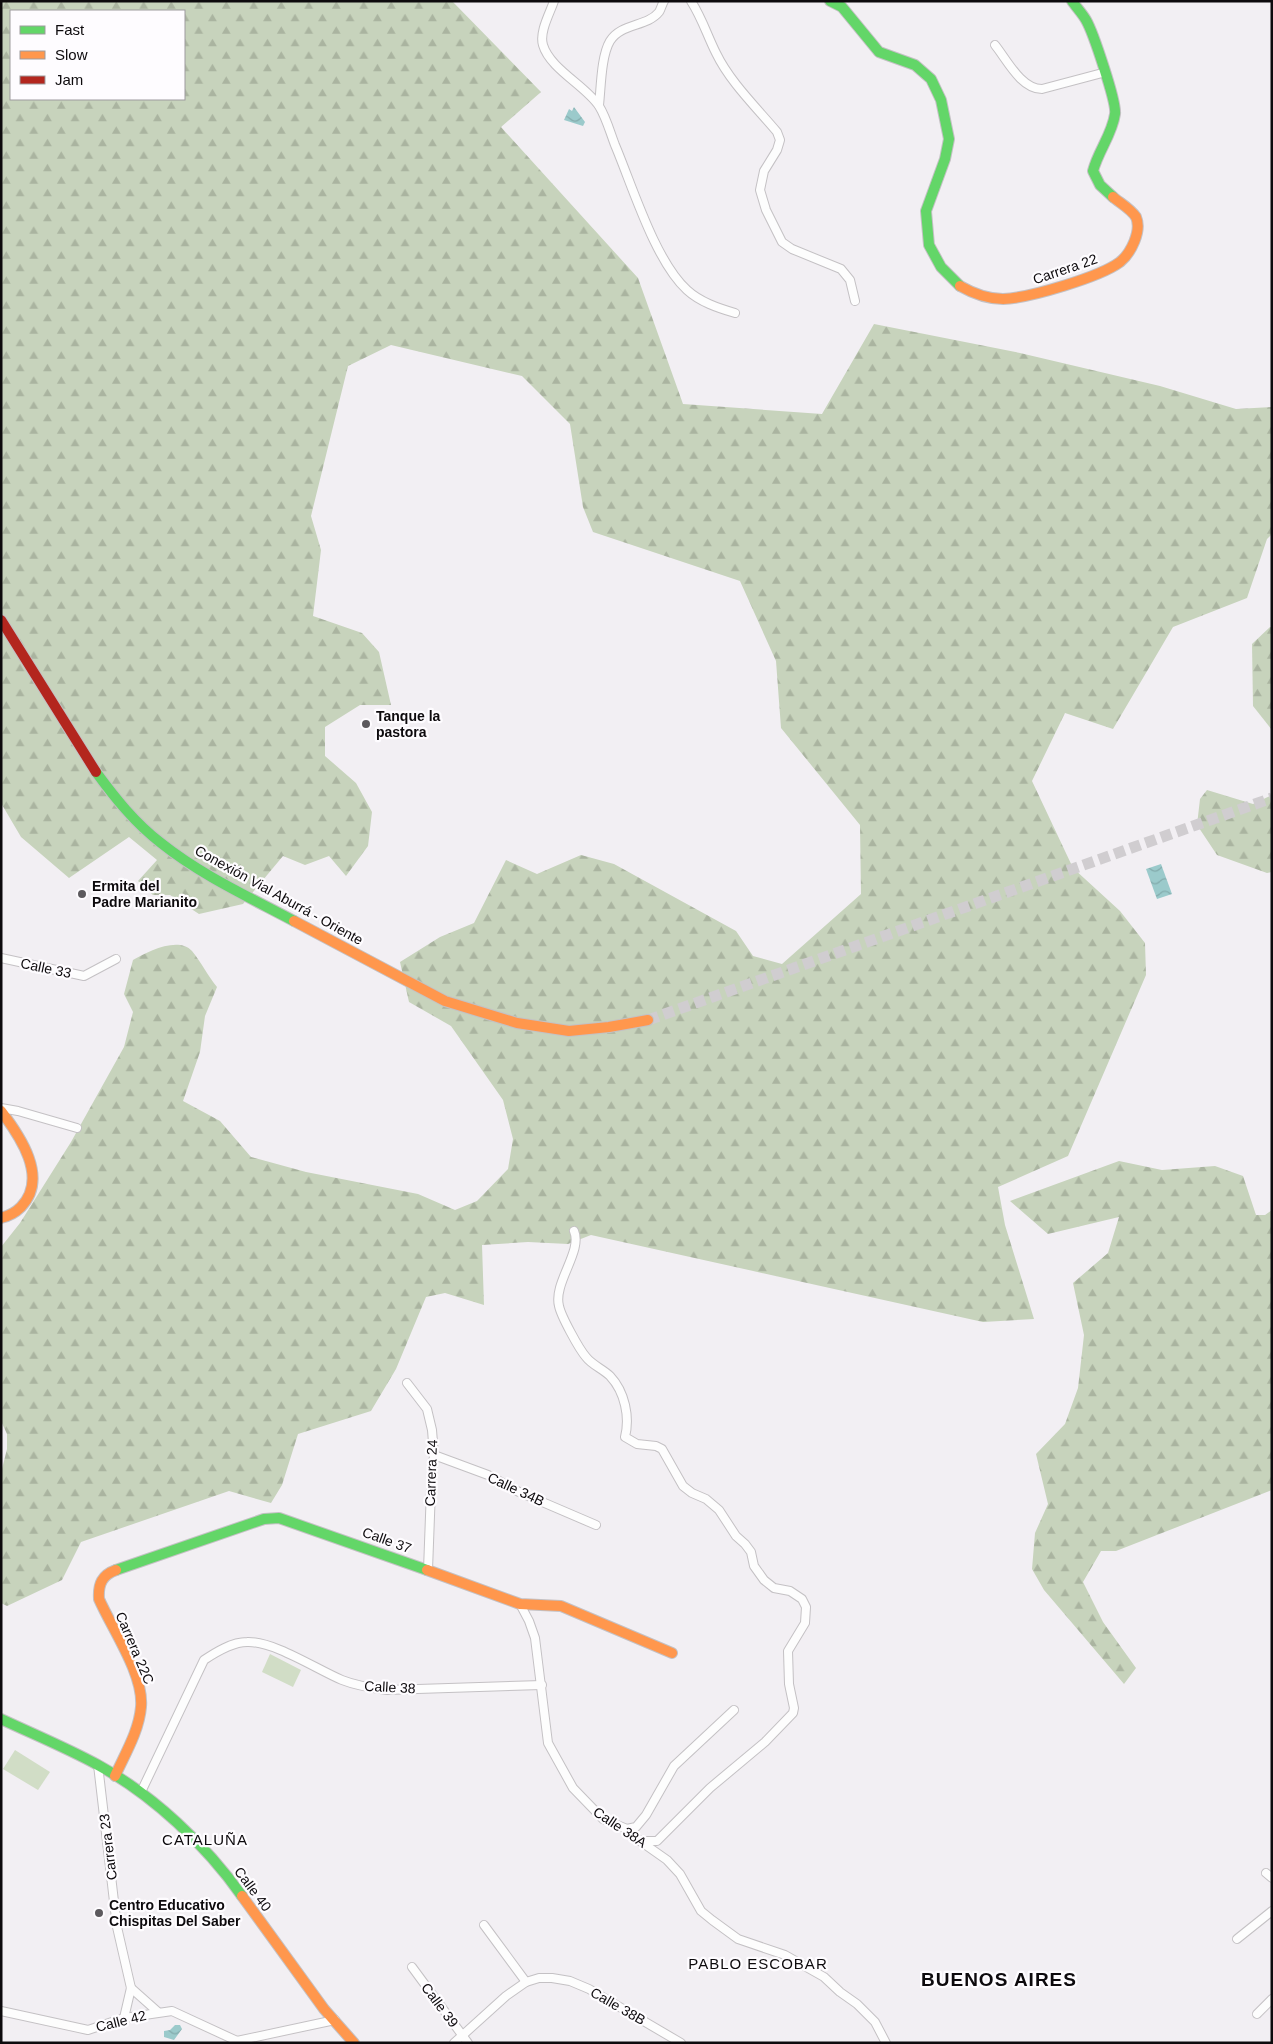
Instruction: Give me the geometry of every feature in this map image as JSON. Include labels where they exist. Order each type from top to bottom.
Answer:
[{"type":"street","points":[[554,1],[544,29],[543,44],[550,57],[598,105],[662,256],[687,291],[718,308],[735,313]]},
{"type":"street","points":[[598,105],[603,70],[610,41],[624,28],[652,17],[659,12],[664,1]]},
{"type":"street","points":[[691,1],[701,16],[716,53],[729,74],[777,132],[780,140],[777,150],[764,171],[760,190],[766,210],[782,242],[792,249],[841,269],[850,280],[855,301]]},
{"type":"street","name":"Carrera 22","points":[[830,1],[842,7],[878,52],[915,65],[931,79],[941,100],[949,139],[945,159],[926,211],[930,245],[941,267],[957,284],[976,294],[990,298],[1025,296],[1095,276],[1121,261],[1134,242],[1138,226],[1132,212],[1100,185],[1093,171],[1096,160],[1112,130],[1116,112],[1106,72],[1086,20],[1072,1]]},
{"type":"street","points":[[995,45],[1025,84],[1035,89],[1042,89],[1106,72]]},
{"type":"street","name":"Conexión Vial Aburrá - Oriente","points":[[1,620],[92,766],[120,805],[160,843],[204,872],[445,1001],[517,1023],[569,1031],[609,1027],[648,1020]]},
{"type":"street","name":"Calle 33","points":[[1,958],[84,976],[116,959]]},
{"type":"street","points":[[1,1110],[18,1111],[77,1128]]},
{"type":"street","points":[[1,1110],[15,1130],[34,1178],[34,1188],[30,1199],[10,1215],[1,1218]]},
{"type":"street","points":[[574,1231],[576,1236],[575,1245],[563,1281],[559,1305],[586,1357],[610,1376],[618,1390],[627,1408],[628,1425],[625,1437],[637,1444],[656,1446],[662,1449],[684,1486],[692,1493],[706,1499],[719,1510],[736,1536],[751,1552],[754,1566],[764,1580],[774,1588],[790,1591],[802,1599],[806,1607],[805,1623],[788,1652],[788,1684],[794,1708],[789,1719],[765,1742],[710,1788],[657,1841],[640,1841]]},
{"type":"street","name":"Carrera 24","points":[[407,1383],[427,1410],[432,1430],[434,1455],[428,1570]]},
{"type":"street","name":"Calle 34B","points":[[434,1455],[488,1475],[519,1492],[596,1525]]},
{"type":"street","name":"Calle 37","points":[[98,1587],[106,1574],[264,1519],[279,1518],[520,1604],[561,1606],[672,1653]]},
{"type":"street","name":"Carrera 22C","points":[[98,1587],[99,1599],[105,1615],[134,1675],[141,1700],[138,1720],[115,1776]]},
{"type":"street","name":"Calle 38A","points":[[520,1604],[530,1621],[535,1638],[548,1743],[573,1788],[603,1819],[628,1829],[640,1841],[667,1860],[680,1874],[696,1904],[712,1920],[738,1938],[785,1955],[824,1977],[857,2004],[875,2022],[886,2043]]},
{"type":"street","name":"Calle 38","points":[[141,1792],[204,1660],[221,1650],[246,1642],[273,1647],[344,1681],[364,1687],[387,1690],[542,1685]]},
{"type":"street","points":[[628,1829],[636,1827],[646,1815],[674,1766],[734,1710]]},
{"type":"street","name":"Calle 40","points":[[1,1719],[98,1765],[141,1792],[185,1831],[231,1880],[324,2009],[354,2043]]},
{"type":"street","name":"Carrera 23","points":[[98,1765],[117,1927],[131,1988],[124,2018]]},
{"type":"street","points":[[1237,1939],[1272,1911]]},
{"type":"street","points":[[454,2043],[466,2039],[506,1996],[526,1982],[484,1925]]},
{"type":"street","name":"Calle 39","points":[[412,1967],[466,2039]]},
{"type":"street","name":"Calle 38B","points":[[526,1982],[539,1978],[552,1978],[589,1989],[681,2043]]},
{"type":"street","points":[[131,1988],[158,2012]]},
{"type":"street","points":[[1257,2014],[1272,1999]]},
{"type":"street","name":"Calle 42","points":[[1,2011],[88,2030],[124,2018],[172,2011],[236,2042]]},
{"type":"street","points":[[236,2042],[335,2020]]},
{"type":"green space","points":[[1,1],[452,1],[541,92],[501,127],[638,278],[683,404],[822,414],[874,324],[1020,353],[1160,386],[1236,409],[1272,407],[1272,534],[1267,539],[1247,598],[1173,627],[1113,729],[1065,713],[1032,781],[1073,868],[1120,911],[1145,943],[1146,975],[1068,1156],[998,1187],[1005,1225],[1034,1319],[983,1322],[591,1235],[568,1244],[528,1242],[482,1245],[484,1305],[445,1293],[426,1297],[396,1369],[371,1411],[298,1434],[282,1485],[271,1503],[229,1491],[81,1542],[62,1580],[7,1606],[1,1603],[1,1473],[7,1449],[7,1434],[1,1421],[1,1247],[20,1223],[71,1142],[124,1047],[133,1012],[124,994],[133,960],[162,947],[179,945],[186,947],[192,951],[217,987],[205,1016],[200,1052],[183,1101],[220,1121],[251,1157],[306,1172],[418,1194],[455,1210],[477,1201],[508,1169],[513,1139],[503,1100],[451,1026],[409,1002],[400,962],[440,937],[474,923],[506,860],[537,874],[581,855],[614,864],[736,931],[753,956],[782,964],[861,894],[860,825],[781,728],[776,661],[740,581],[593,532],[583,507],[570,424],[522,376],[391,345],[348,366],[311,516],[321,550],[313,616],[362,633],[379,652],[391,705],[360,705],[325,727],[325,756],[356,783],[372,812],[368,846],[346,876],[329,856],[305,865],[283,856],[243,904],[199,914],[170,895],[153,895],[138,881],[157,860],[129,837],[69,878],[21,837],[1,803]]},
{"type":"green space","points":[[1272,627],[1272,730],[1253,706],[1252,644]]},
{"type":"green space","points":[[1207,790],[1253,804],[1272,795],[1272,872],[1267,873],[1217,855],[1197,825],[1200,799]]},
{"type":"green space","points":[[1119,1161],[1162,1170],[1215,1166],[1243,1176],[1256,1215],[1265,1215],[1272,1210],[1272,1490],[1116,1551],[1101,1551],[1083,1582],[1103,1622],[1136,1668],[1124,1684],[1044,1590],[1032,1569],[1035,1533],[1048,1504],[1036,1454],[1065,1424],[1078,1388],[1084,1335],[1073,1283],[1108,1253],[1119,1217],[1048,1234],[1010,1201]]},
{"type":"green space","points":[[270,1654],[301,1670],[293,1687],[262,1672]]},
{"type":"green space","points":[[15,1750],[50,1772],[38,1790],[3,1769]]},
{"type":"water","points":[[574,107],[585,122],[583,126],[564,120],[569,109],[572,111]]},
{"type":"water","points":[[1161,864],[1172,894],[1157,899],[1146,869]]},
{"type":"water","points":[[175,2025],[180,2025],[182,2029],[174,2040],[164,2037],[164,2031],[170,2030]]},
{"type":"tunnel","points":[[648,1020],[1272,798]]},
{"type":"traffic: fast","points":[[830,1],[842,7],[879,52],[915,65],[931,79],[941,100],[949,139],[945,159],[926,211],[929,245],[941,267],[960,286]]},
{"type":"traffic: fast","points":[[1072,1],[1089,27],[1104,67],[1115,107],[1111,129],[1093,171],[1100,185],[1113,197]]},
{"type":"traffic: fast","points":[[96,772],[134,819],[176,855],[226,885],[294,921]]},
{"type":"traffic: fast","points":[[116,1570],[264,1519],[279,1518],[427,1570]]},
{"type":"traffic: fast","points":[[1,1719],[98,1765],[139,1791],[195,1840],[242,1896]]},
{"type":"traffic: slow","points":[[960,286],[986,297],[997,299],[1015,298],[1064,286],[1110,268],[1120,262],[1128,253],[1138,229],[1134,214],[1113,197]]},
{"type":"traffic: slow","points":[[294,921],[445,1001],[517,1023],[569,1031],[609,1027],[648,1020]]},
{"type":"traffic: slow","points":[[1,1111],[23,1145],[32,1170],[29,1196],[16,1211],[1,1218]]},
{"type":"traffic: slow","points":[[115,1776],[135,1734],[141,1707],[138,1680],[99,1599],[99,1589],[104,1577],[116,1570]]},
{"type":"traffic: slow","points":[[427,1570],[520,1604],[561,1606],[672,1653]]},
{"type":"traffic: slow","points":[[242,1896],[324,2009],[354,2043]]},
{"type":"traffic: jam","points":[[1,620],[96,772]]},
{"type":"place","name":"Tanque la pastora","points":[[366,724]]},
{"type":"place","name":"Ermita del Padre Marianito","points":[[82,894]]},
{"type":"place","name":"Centro Educativo Chispitas Del Saber","points":[[99,1913]]},
{"type":"district","name":"CATALUÑA","points":[[205,1839]]},
{"type":"district","name":"PABLO ESCOBAR","points":[[758,1963]]},
{"type":"district","name":"BUENOS AIRES","points":[[999,1979]]}]
